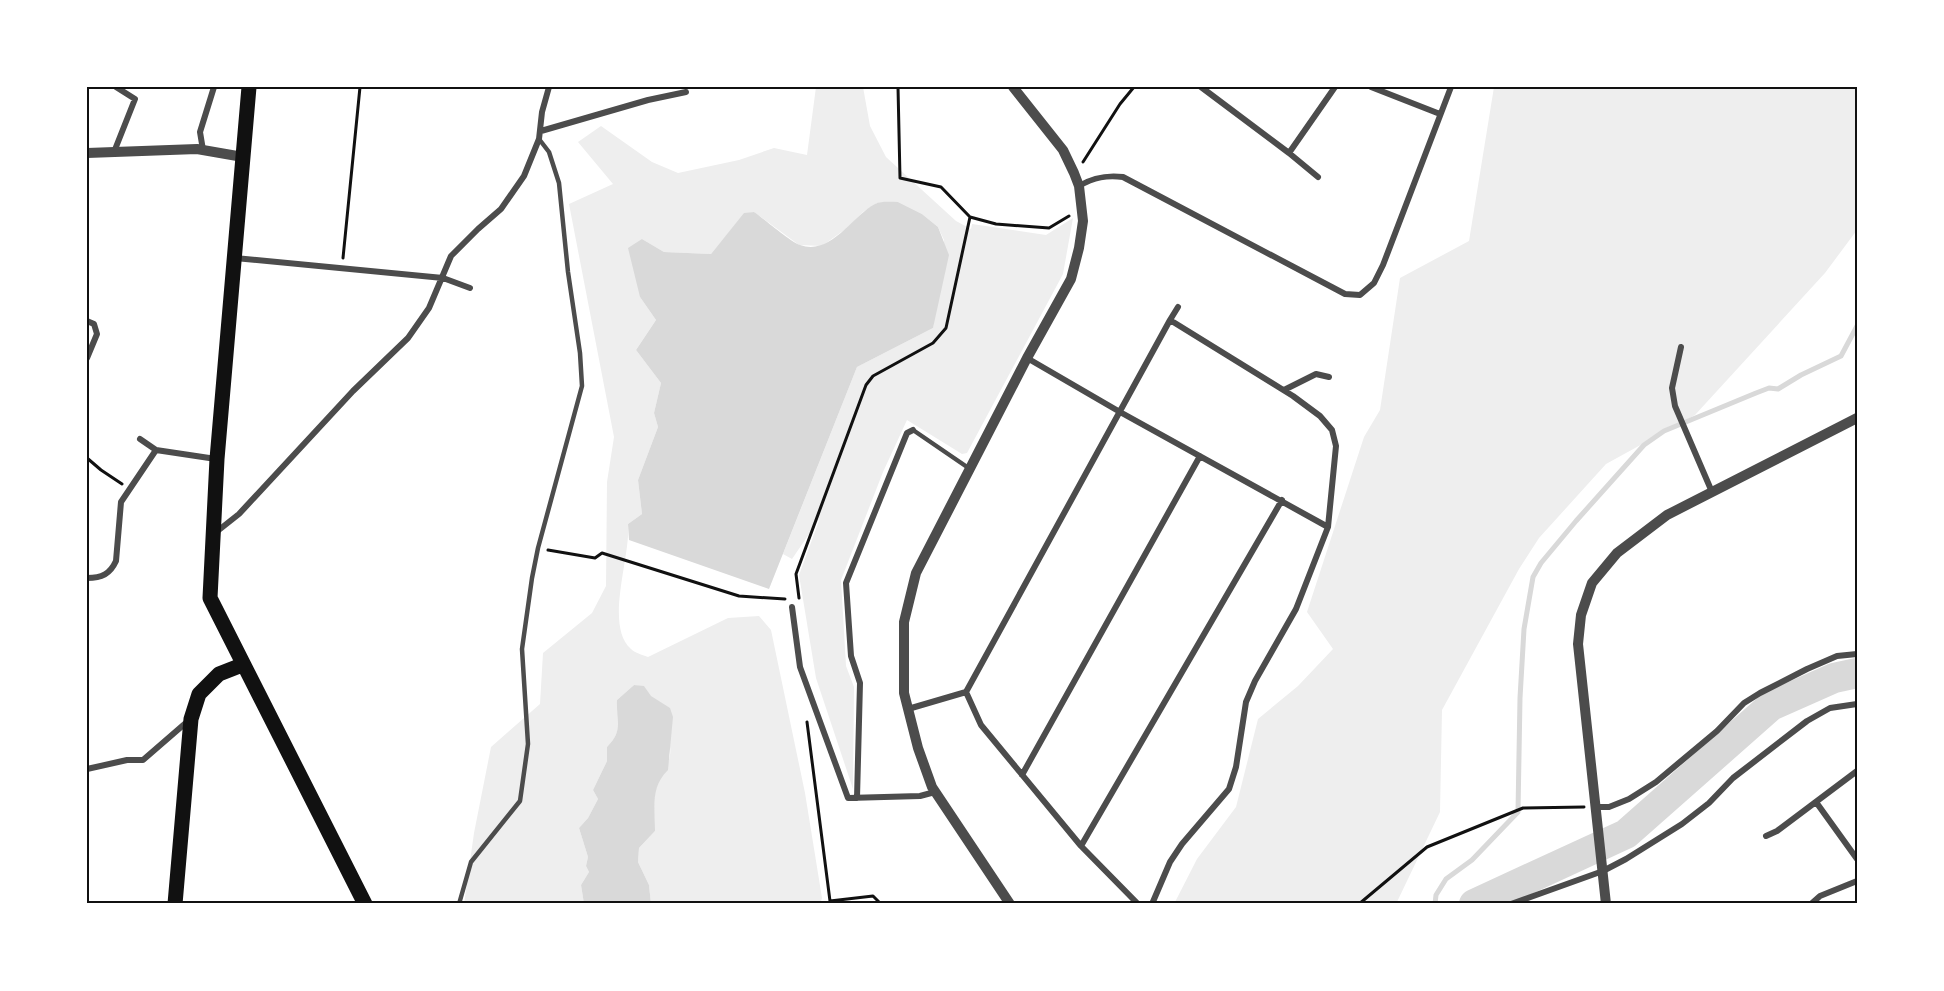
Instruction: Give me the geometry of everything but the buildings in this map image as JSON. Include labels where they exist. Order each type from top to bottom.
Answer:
[{"type":"main road","points":[[249,87],[217,459],[210,598],[365,904]]},
{"type":"main road","points":[[176,904],[191,719],[199,694],[219,674],[242,665]]},
{"type":"street","points":[[114,152],[135,99],[116,87]]},
{"type":"street","points":[[203,150],[200,132],[214,87]]},
{"type":"street","points":[[212,535],[240,514],[353,391],[408,338],[429,308],[451,256],[501,209],[524,176],[539,139],[549,87]]},
{"type":"street","points":[[1010,904],[935,792],[918,748],[904,693],[904,622],[916,573],[1027,358],[1071,279],[1079,248],[1083,221],[1079,186],[1074,173],[1063,150],[1013,87]]},
{"type":"street","points":[[1201,87],[1318,177]]},
{"type":"street","points":[[1289,153],[1335,87]]},
{"type":"street","points":[[1371,87],[1440,114]]},
{"type":"street","points":[[1079,186],[1090,179],[1109,175],[1123,177],[1345,294],[1360,295],[1374,283],[1383,265],[1451,87]]},
{"type":"street","points":[[541,131],[688,90]]},
{"type":"street","points":[[87,153],[203,150],[243,157]]},
{"type":"street","points":[[234,258],[442,278],[470,288]]},
{"type":"street","points":[[908,710],[966,692],[1178,307]]},
{"type":"street","points":[[1152,904],[1170,862],[1182,844],[1229,789],[1236,767],[1246,702],[1255,681],[1296,609],[1328,527],[1336,446],[1332,430],[1320,416],[1284,390],[1170,320]]},
{"type":"street","points":[[87,321],[94,324],[97,334],[87,358]]},
{"type":"street","points":[[1681,347],[1672,388],[1675,406],[1712,492]]},
{"type":"street","points":[[1027,358],[1328,527]]},
{"type":"street","points":[[1284,390],[1316,374],[1329,377]]},
{"type":"street","points":[[1606,904],[1578,644],[1581,615],[1592,583],[1617,553],[1667,515],[1857,418]]},
{"type":"street","points":[[856,798],[860,683],[851,656],[846,583],[907,433],[913,430]]},
{"type":"street","points":[[140,439],[156,450],[217,459]]},
{"type":"street","points":[[87,578],[106,575],[116,561],[121,502],[156,450]]},
{"type":"street","points":[[1022,775],[1200,456]]},
{"type":"street","points":[[1081,846],[1282,500]]},
{"type":"street","points":[[792,607],[800,666],[848,798],[920,796],[935,792]]},
{"type":"street","points":[[1596,810],[1629,799],[1656,782],[1717,730],[1744,703],[1760,693],[1837,656],[1857,654]]},
{"type":"street","points":[[966,692],[981,725],[1081,846],[1138,904]]},
{"type":"street","points":[[1511,904],[1602,867],[1682,824],[1709,803],[1733,778],[1807,721],[1830,708],[1857,704]]},
{"type":"street","points":[[87,769],[127,760],[143,760],[191,719]]},
{"type":"street","points":[[1766,836],[1778,831],[1857,771]]},
{"type":"street","points":[[1816,802],[1857,859]]},
{"type":"street","points":[[1812,904],[1820,896],[1857,881]]},
{"type":"lane","points":[[459,904],[471,862],[520,801],[528,744],[522,649],[532,578],[582,386],[559,183],[549,152],[539,139]]},
{"type":"lane","points":[[913,430],[970,468]]},
{"type":"path","points":[[342,268],[360,87]]},
{"type":"path","points":[[898,87],[900,178],[941,187],[970,217],[996,224],[1049,228],[1081,211]]},
{"type":"path","points":[[1074,173],[1094,148],[1120,104],[1134,87]]},
{"type":"path","points":[[800,607],[796,574],[866,385],[873,376],[933,343],[946,328],[970,217]]},
{"type":"path","points":[[87,458],[100,470],[129,488]]},
{"type":"path","points":[[538,548],[595,558],[602,553],[739,596],[790,599],[792,607]]},
{"type":"path","points":[[806,714],[830,901],[873,896],[881,904]]},
{"type":"path","points":[[1359,904],[1427,846],[1475,826],[1523,808],[1596,810]]},
{"type":"shaded area","points":[[816,87],[863,87],[870,126],[886,157],[956,221],[971,229],[972,224],[1046,235],[1073,218],[1063,274],[967,453],[962,454],[907,420],[883,472],[841,580],[846,666],[854,687],[853,789],[816,678],[799,575],[820,518],[792,559],[783,554],[857,367],[933,328],[944,240],[938,227],[922,214],[898,202],[877,203],[822,246],[799,245],[754,212],[744,214],[711,254],[664,252],[642,239],[640,297],[656,320],[636,350],[661,383],[654,413],[658,427],[638,480],[642,514],[628,524],[619,608],[623,638],[631,649],[648,657],[728,618],[759,616],[771,630],[805,793],[822,898],[820,904],[651,904],[649,885],[638,862],[639,848],[655,831],[655,793],[669,760],[670,747],[666,729],[653,701],[644,687],[634,685],[617,700],[617,731],[607,747],[607,761],[593,790],[598,799],[588,818],[579,828],[588,857],[586,866],[589,872],[581,885],[584,904],[464,904],[474,833],[491,747],[540,704],[543,653],[592,613],[606,586],[607,482],[614,437],[569,204],[613,184],[578,142],[601,126],[652,162],[678,173],[739,160],[774,148],[807,155]]},
{"type":"shaded area","points":[[1494,87],[1857,87],[1857,230],[1825,273],[1695,415],[1606,464],[1539,538],[1519,569],[1442,710],[1440,812],[1396,904],[1174,904],[1197,859],[1236,807],[1258,719],[1298,686],[1333,649],[1307,612],[1364,437],[1380,410],[1400,278],[1469,241]]},
{"type":"shaded area","points":[[898,202],[922,214],[938,227],[949,255],[933,328],[857,367],[769,589],[629,540],[628,524],[642,514],[638,480],[658,427],[654,413],[661,383],[636,350],[656,320],[640,297],[628,248],[642,239],[664,252],[711,254],[744,213],[754,212],[796,243],[811,247],[821,245],[840,234],[875,204]]},
{"type":"shaded area","points":[[634,685],[644,686],[651,696],[670,708],[673,717],[668,770],[656,791],[655,831],[639,848],[638,862],[649,885],[651,904],[584,904],[581,885],[589,872],[586,866],[588,857],[579,828],[588,818],[598,799],[593,790],[607,761],[607,747],[616,735],[617,700]]},
{"type":"waterway","points":[[1435,904],[1436,895],[1446,879],[1472,860],[1518,812],[1524,629],[1533,577],[1541,563],[1644,445],[1664,431],[1769,388],[1778,389],[1841,356],[1857,326]]},
{"type":"waterway","points":[[1474,904],[1626,834],[1771,706],[1834,678],[1857,673]]}]
